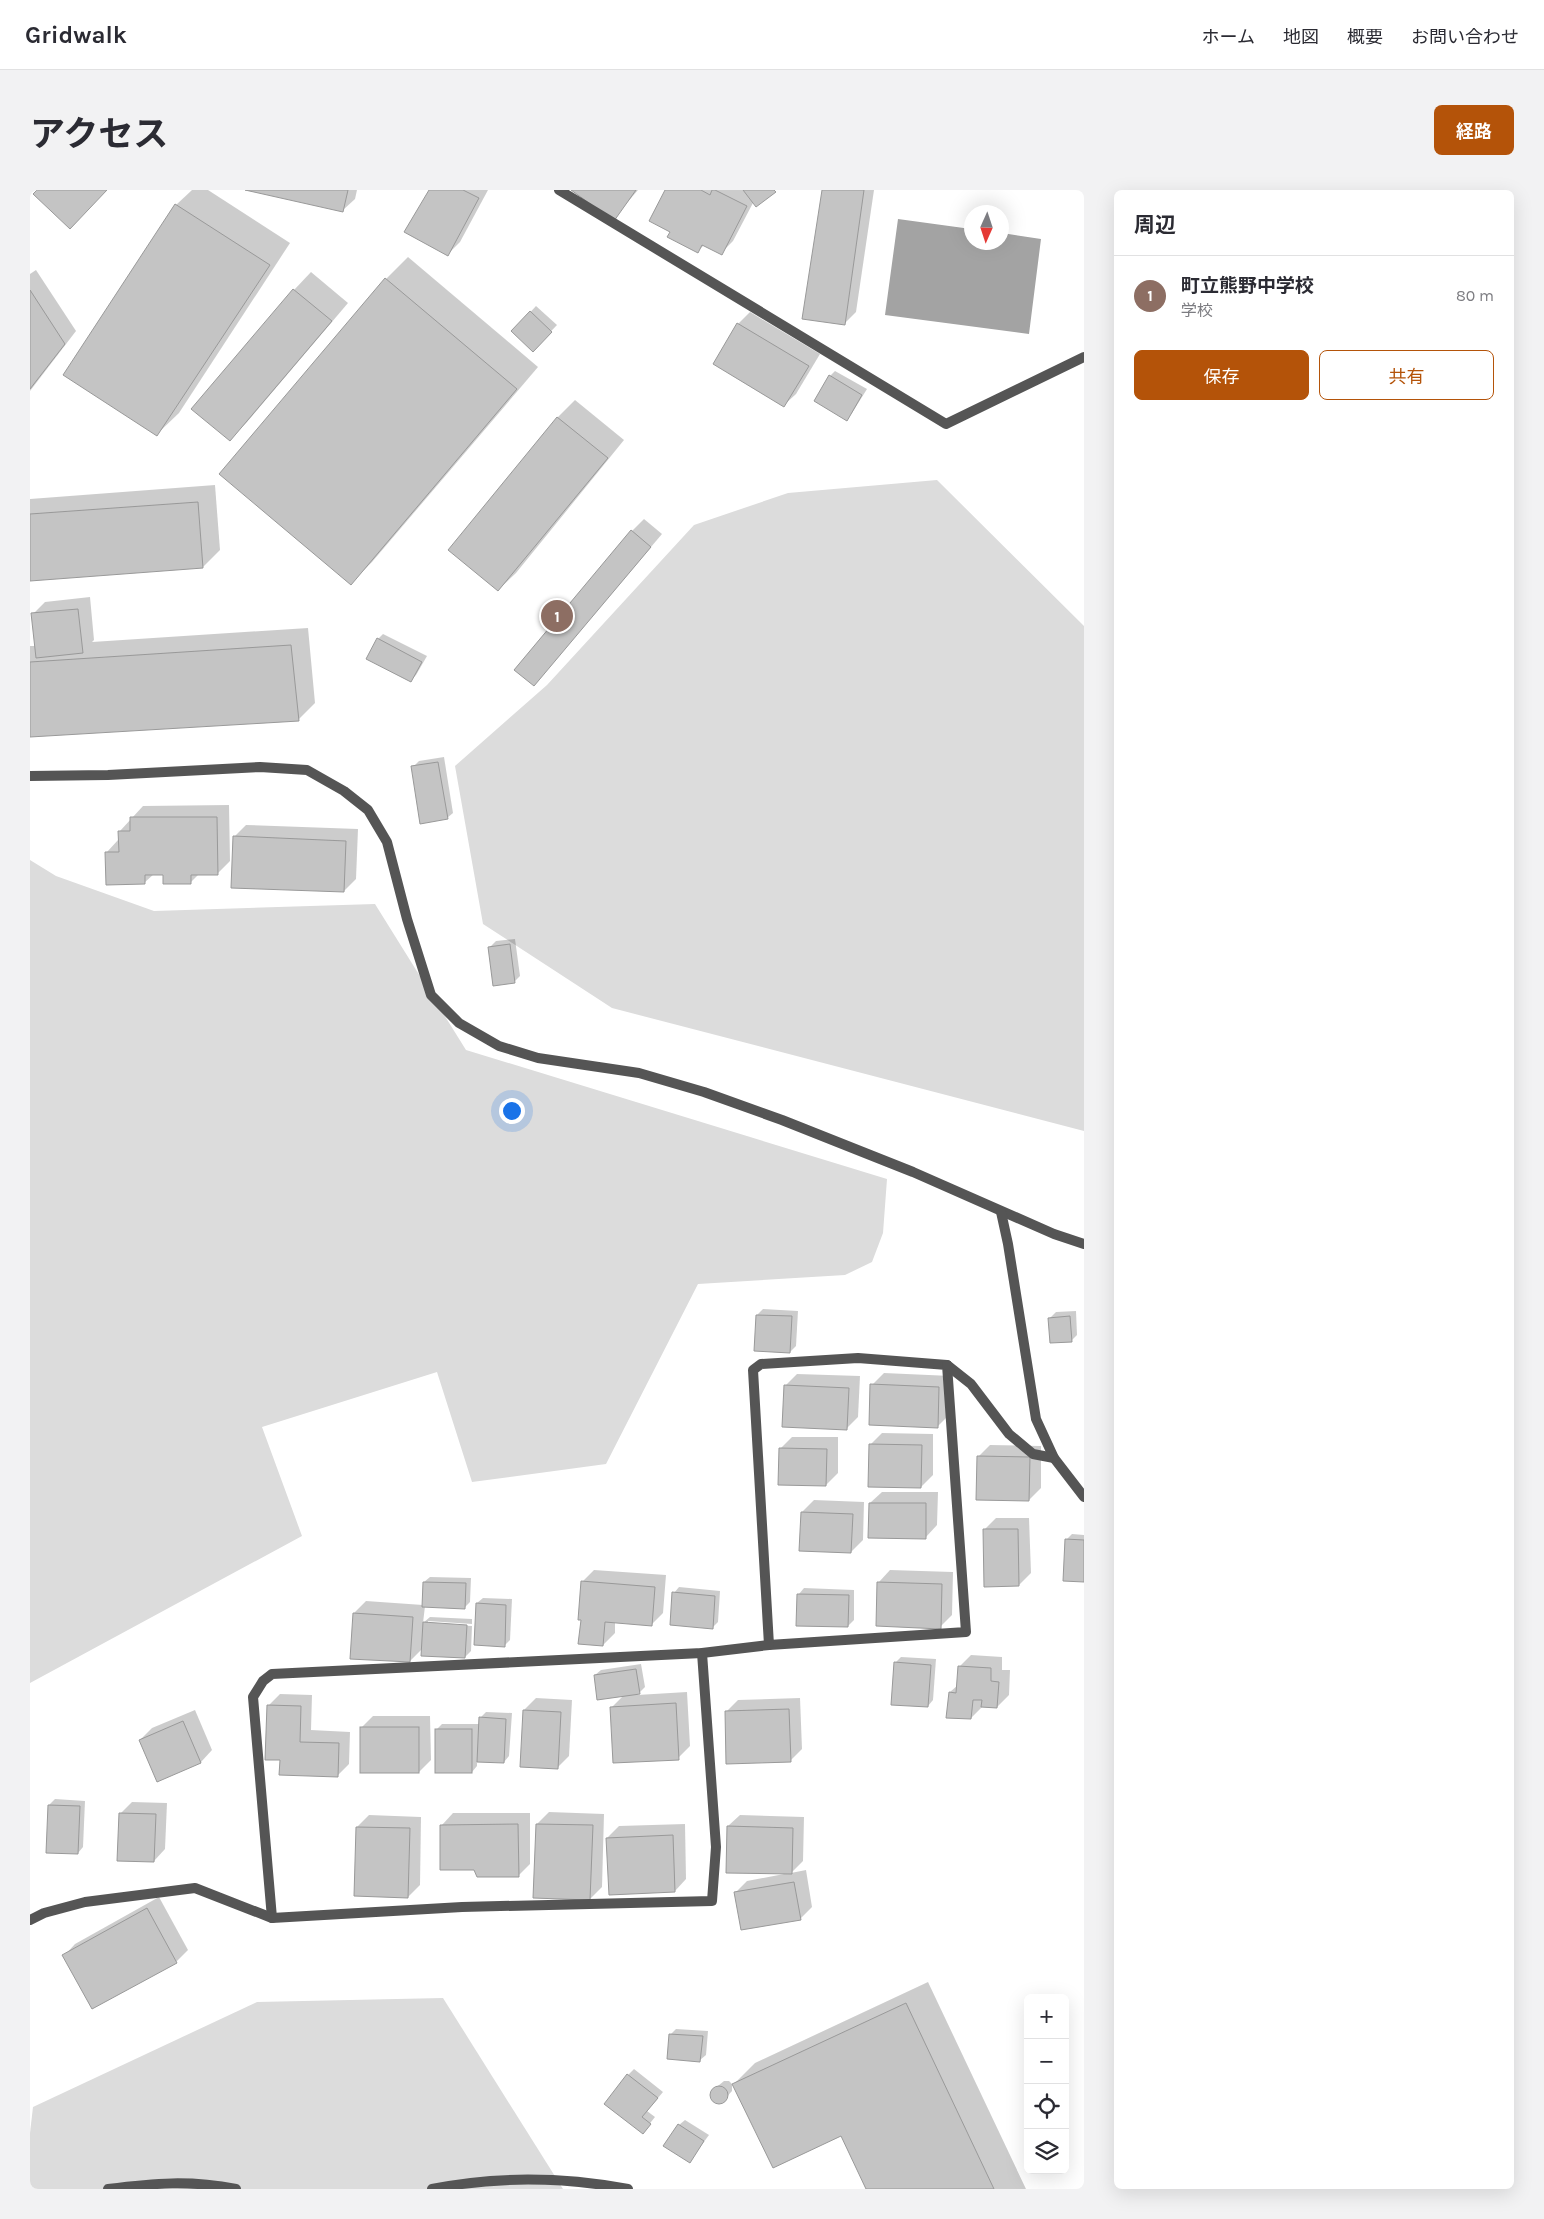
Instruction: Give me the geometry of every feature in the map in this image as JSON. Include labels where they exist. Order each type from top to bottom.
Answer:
[{"type":"street","points":[[559,190],[946,424],[1084,357]]},
{"type":"street","points":[[30,776],[108,775],[260,767],[308,770],[344,791],[368,810],[387,842],[407,919],[431,995],[459,1023],[500,1046],[538,1058],[639,1072],[704,1092],[782,1120],[913,1172],[1001,1212],[1084,1244]]},
{"type":"street","points":[[1001,1212],[1008,1244],[1036,1418],[1054,1458],[1084,1497]]},
{"type":"street","points":[[769,1645],[753,1370],[761,1364],[858,1358],[946,1365],[971,1384],[1009,1434],[1033,1454],[1054,1458]]},
{"type":"street","points":[[272,1918],[254,1697],[263,1681],[272,1674],[702,1652],[769,1645],[966,1632],[946,1365]]},
{"type":"street","points":[[30,1920],[44,1913],[86,1902],[195,1888],[272,1918],[462,1907],[712,1901],[716,1847],[702,1652]]},
{"type":"street","points":[[432,2189],[462,2183],[518,2179],[596,2183],[628,2189]]},
{"type":"street","points":[[108,2189],[148,2183],[205,2183],[236,2189]]},
{"type":"shaded area","points":[[898,219],[964,228],[964,250],[1009,250],[1009,234],[1041,239],[1029,334],[885,315]]},
{"type":"shaded area","points":[[937,480],[1084,626],[1084,1131],[612,1008],[483,924],[455,766],[547,685],[694,525],[788,493]]},
{"type":"shaded area","points":[[30,860],[56,876],[154,911],[375,904],[466,1050],[887,1179],[883,1233],[872,1262],[845,1275],[698,1284],[606,1464],[472,1482],[437,1372],[262,1427],[302,1536],[30,1683]]},
{"type":"shaded area","points":[[443,1998],[563,2189],[30,2189],[30,2133],[33,2107],[257,2002]]},
{"type":"building","points":[[37,190],[107,190],[70,229],[33,194]]},
{"type":"building","points":[[245,190],[348,190],[343,212]]},
{"type":"building","points":[[429,190],[463,190],[479,198],[448,256],[404,232]]},
{"type":"building","points":[[571,190],[636,190],[614,221]]},
{"type":"building","points":[[665,190],[701,190],[710,195],[712,190],[715,190],[747,206],[722,255],[702,245],[698,253],[667,237],[670,232],[649,221]]},
{"type":"building","points":[[743,190],[774,190],[776,192],[756,207]]},
{"type":"building","points":[[822,190],[864,190],[845,325],[802,319]]},
{"type":"building","points":[[175,204],[270,265],[157,436],[63,375]]},
{"type":"building","points":[[385,278],[517,389],[351,585],[219,474]]},
{"type":"building","points":[[293,289],[332,321],[230,441],[191,409]]},
{"type":"building","points":[[30,290],[65,344],[30,389]]},
{"type":"building","points":[[530,311],[552,332],[533,352],[511,331]]},
{"type":"building","points":[[737,323],[809,366],[784,407],[713,364]]},
{"type":"building","points":[[829,375],[862,395],[847,421],[814,401]]},
{"type":"building","points":[[557,417],[608,458],[498,591],[448,550]]},
{"type":"building","points":[[198,502],[203,568],[30,581],[30,514]]},
{"type":"building","points":[[631,530],[651,547],[534,686],[514,670]]},
{"type":"building","points":[[78,609],[83,653],[36,658],[31,613]]},
{"type":"building","points":[[377,638],[422,662],[411,682],[366,659]]},
{"type":"building","points":[[291,645],[299,721],[30,737],[30,662]]},
{"type":"building","points":[[438,762],[448,819],[420,824],[411,766]]},
{"type":"building","points":[[130,817],[217,817],[218,875],[191,875],[191,884],[163,884],[163,875],[145,875],[145,884],[106,885],[105,852],[119,852],[118,831],[130,831]]},
{"type":"building","points":[[233,836],[346,841],[344,892],[231,888]]},
{"type":"building","points":[[510,944],[515,983],[493,986],[488,947]]},
{"type":"building","points":[[756,1315],[792,1316],[790,1353],[754,1351]]},
{"type":"building","points":[[1070,1316],[1072,1342],[1050,1343],[1048,1318]]},
{"type":"building","points":[[870,1384],[939,1387],[938,1428],[869,1425]]},
{"type":"building","points":[[784,1385],[849,1388],[847,1430],[782,1427]]},
{"type":"building","points":[[869,1444],[922,1445],[921,1488],[868,1487]]},
{"type":"building","points":[[779,1448],[827,1449],[826,1486],[778,1485]]},
{"type":"building","points":[[977,1456],[1030,1457],[1029,1501],[976,1500]]},
{"type":"building","points":[[869,1503],[926,1503],[926,1539],[868,1538]]},
{"type":"building","points":[[801,1512],[853,1514],[851,1553],[799,1551]]},
{"type":"building","points":[[983,1529],[1018,1529],[1019,1586],[984,1587]]},
{"type":"building","points":[[1065,1539],[1084,1540],[1084,1582],[1063,1581]]},
{"type":"building","points":[[581,1581],[655,1587],[652,1626],[605,1622],[603,1646],[578,1644],[581,1620],[578,1620]]},
{"type":"building","points":[[423,1582],[466,1583],[465,1609],[422,1607]]},
{"type":"building","points":[[877,1582],[942,1584],[941,1629],[876,1626]]},
{"type":"building","points":[[672,1592],[715,1596],[713,1629],[670,1625]]},
{"type":"building","points":[[797,1594],[849,1595],[848,1627],[796,1626]]},
{"type":"building","points":[[476,1603],[506,1605],[505,1647],[474,1645]]},
{"type":"building","points":[[353,1613],[413,1617],[410,1662],[350,1659]]},
{"type":"building","points":[[423,1622],[467,1625],[465,1658],[421,1656]]},
{"type":"building","points":[[894,1662],[931,1665],[928,1707],[891,1705]]},
{"type":"building","points":[[958,1666],[991,1668],[991,1681],[999,1682],[997,1708],[981,1707],[982,1700],[973,1700],[971,1719],[946,1718],[949,1692],[956,1693]]},
{"type":"building","points":[[636,1669],[640,1694],[597,1700],[594,1675]]},
{"type":"building","points":[[676,1703],[679,1760],[613,1763],[610,1707]]},
{"type":"building","points":[[267,1705],[301,1706],[300,1742],[339,1743],[338,1777],[279,1775],[280,1760],[265,1760]]},
{"type":"building","points":[[789,1709],[791,1762],[726,1764],[725,1711]]},
{"type":"building","points":[[523,1710],[561,1712],[558,1769],[520,1767]]},
{"type":"building","points":[[479,1717],[506,1719],[504,1763],[477,1762]]},
{"type":"building","points":[[183,1721],[201,1763],[157,1782],[139,1740]]},
{"type":"building","points":[[360,1727],[419,1727],[419,1773],[360,1773]]},
{"type":"building","points":[[435,1729],[472,1729],[472,1773],[435,1773]]},
{"type":"building","points":[[48,1805],[80,1806],[78,1854],[46,1853]]},
{"type":"building","points":[[119,1813],[156,1814],[154,1862],[117,1861]]},
{"type":"building","points":[[518,1824],[519,1877],[477,1877],[474,1870],[440,1870],[440,1825]]},
{"type":"building","points":[[536,1824],[593,1825],[590,1900],[533,1898]]},
{"type":"building","points":[[727,1826],[793,1828],[792,1874],[726,1873]]},
{"type":"building","points":[[356,1827],[410,1828],[408,1898],[354,1896]]},
{"type":"building","points":[[673,1835],[675,1892],[609,1895],[606,1838]]},
{"type":"building","points":[[794,1882],[801,1920],[741,1930],[734,1892]]},
{"type":"building","points":[[147,1908],[177,1963],[92,2009],[62,1955]]},
{"type":"building","points":[[906,2003],[994,2189],[866,2189],[841,2136],[773,2168],[732,2084]]},
{"type":"building","points":[[669,2034],[703,2036],[700,2062],[667,2059]]},
{"type":"building","points":[[627,2074],[658,2098],[642,2117],[651,2124],[643,2134],[604,2104]]},
{"type":"building","points":[[719,2086],[725,2089],[728,2095],[725,2101],[719,2104],[713,2101],[710,2095],[713,2089]]},
{"type":"building","points":[[678,2124],[704,2141],[690,2163],[663,2146]]},
{"type":"place","name":"町立熊野中学校","points":[[557,616]]}]
